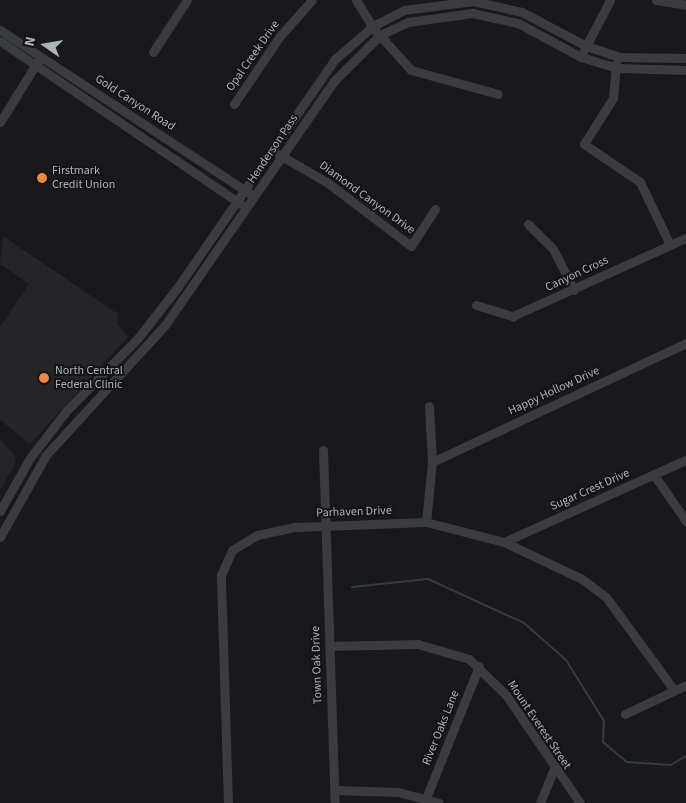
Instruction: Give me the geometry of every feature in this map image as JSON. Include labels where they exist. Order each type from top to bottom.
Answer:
[{"type":"street","points":[[153,52],[187,0]]},
{"type":"street","name":"Opal Creek Drive","points":[[234,104],[280,36],[312,0]]},
{"type":"street","points":[[356,0],[372,26],[417,74],[498,94]]},
{"type":"street","points":[[581,57],[610,0]]},
{"type":"street","points":[[656,0],[686,5]]},
{"type":"street","name":"Henderson Pass","points":[[0,512],[30,458],[67,410],[156,317],[334,60],[372,26],[404,10],[473,1],[522,12],[586,46],[614,55],[638,60],[686,58]]},
{"type":"street","name":"Henderson Pass","points":[[0,537],[46,455],[165,325],[248,208],[343,68],[380,35],[432,16],[479,14],[518,23],[581,57],[617,68],[686,70]]},
{"type":"street","name":"Gold Canyon Road","points":[[0,30],[255,197]]},
{"type":"street","name":"Gold Canyon Road","points":[[0,41],[248,208]]},
{"type":"street","points":[[614,55],[617,68],[613,98],[584,144],[640,182],[670,245]]},
{"type":"street","points":[[0,122],[41,56]]},
{"type":"street","name":"Diamond Canyon Drive","points":[[271,150],[328,183],[411,246],[435,209]]},
{"type":"street","points":[[528,224],[553,249],[574,290]]},
{"type":"street","name":"Canyon Cross","points":[[476,305],[513,316],[686,238]]},
{"type":"street","name":"Happy Hollow Drive","points":[[432,462],[686,343]]},
{"type":"street","points":[[426,522],[432,462],[429,406]]},
{"type":"street","name":"Town Oak Drive","points":[[323,450],[324,526],[335,803]]},
{"type":"street","name":"Sugar Crest Drive","points":[[504,542],[686,460]]},
{"type":"street","points":[[654,475],[686,521]]},
{"type":"street","name":"Parhaven Drive","points":[[228,803],[220,584],[223,564],[232,550],[258,535],[324,526],[426,522],[504,542],[582,579],[606,598],[674,690]]},
{"type":"street","name":"Mount Everest Street","points":[[329,646],[418,644],[444,649],[479,666],[506,695],[554,769],[580,803]]},
{"type":"street","name":"River Oaks Lane","points":[[426,798],[479,666]]},
{"type":"street","points":[[625,714],[686,685]]},
{"type":"street","points":[[540,803],[554,769]]},
{"type":"street","points":[[335,790],[384,790],[426,798],[439,803]]},
{"type":"shaded area","name":"North Central Federal Clinic","points":[[3,236],[118,314],[117,324],[128,337],[30,444],[0,420],[0,327],[29,284],[0,264]]},
{"type":"shaded area","points":[[0,439],[15,456],[16,463],[0,490]]},
{"type":"waterway","points":[[352,587],[428,579],[524,623],[566,660],[604,721],[603,742],[627,762],[671,765],[686,756]]},
{"type":"place","name":"Firstmark Credit Union","points":[[42,178]]},
{"type":"place","name":"North Central Federal Clinic","points":[[44,378]]}]
